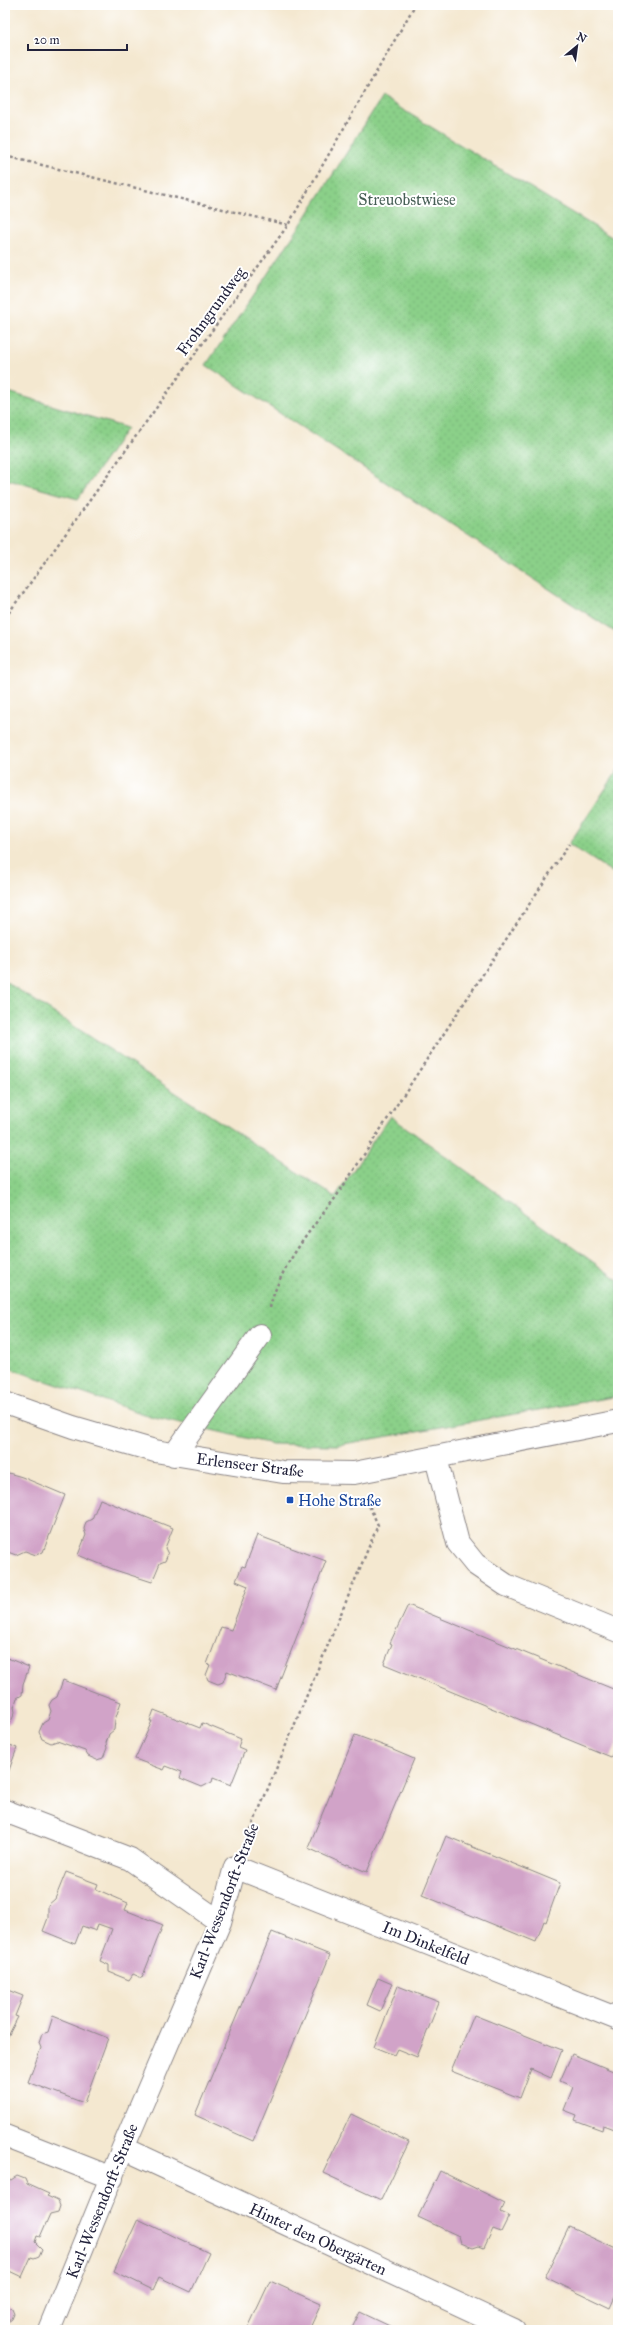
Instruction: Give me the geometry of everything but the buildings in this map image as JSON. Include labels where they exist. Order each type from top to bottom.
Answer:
[{"type":"street","points":[[174,1455],[260,1335]]},
{"type":"street","name":"Erlenseer Straße","points":[[5,1403],[73,1428],[174,1455],[283,1472],[354,1473],[618,1421]]},
{"type":"street","points":[[436,1458],[458,1543],[475,1564],[506,1585],[618,1631]]},
{"type":"street","points":[[5,1811],[130,1859],[220,1922]]},
{"type":"street","name":"Karl-Wessendorft-Straße","points":[[49,2330],[123,2148],[220,1922],[235,1867]]},
{"type":"street","name":"Im Dinkelfeld","points":[[235,1867],[618,2019]]},
{"type":"street","points":[[5,2136],[112,2178]]},
{"type":"street","name":"Hinter den Obergärten","points":[[123,2148],[514,2330]]},
{"type":"path","name":"Frohngrundweg","points":[[5,618],[288,225],[416,5]]},
{"type":"path","points":[[5,156],[288,225]]},
{"type":"path","points":[[260,1335],[267,1322],[272,1299],[297,1250],[336,1197],[569,844]]},
{"type":"path","name":"Karl-Wessendorft-Straße","points":[[235,1867],[378,1525],[354,1473]]},
{"type":"green space","name":"Streuobstwiese","points":[[382,97],[618,241],[618,634],[206,365],[302,223]]},
{"type":"green space","points":[[5,391],[127,428],[78,499],[5,479]]},
{"type":"green space","points":[[618,770],[618,876],[569,844]]},
{"type":"green space","points":[[5,981],[335,1197],[390,1116],[618,1280],[618,1396],[338,1445],[272,1444],[150,1416],[5,1367]]},
{"type":"place","name":"Hohe Straße","points":[[290,1500]]}]
